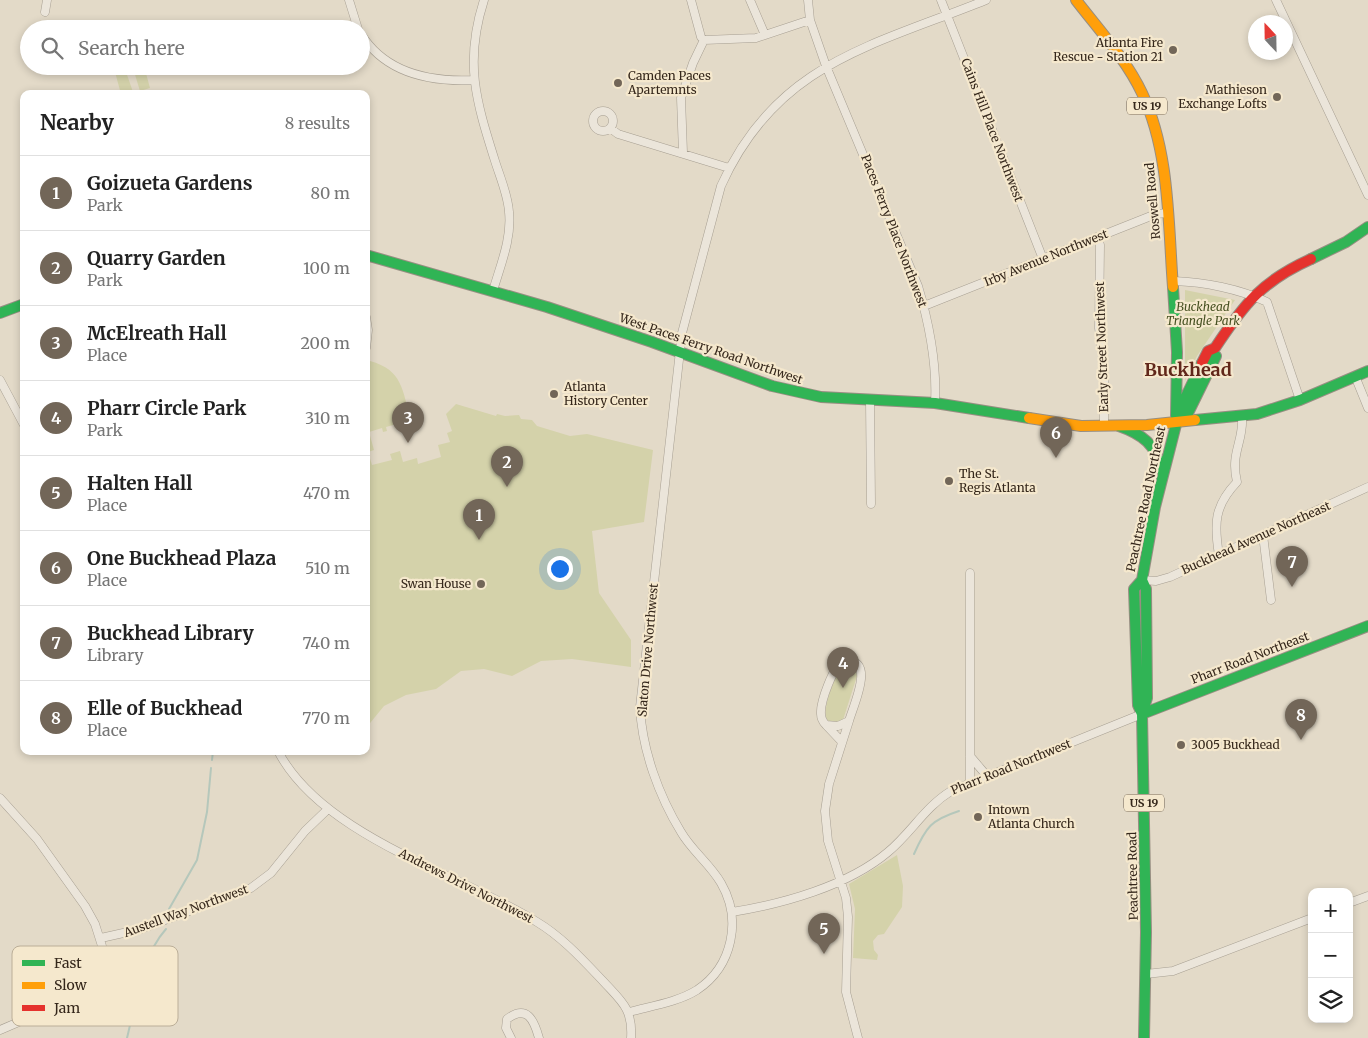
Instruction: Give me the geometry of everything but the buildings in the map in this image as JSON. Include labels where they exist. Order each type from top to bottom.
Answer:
[{"type":"main road","name":"Roswell Road","points":[[1076,0],[1121,58],[1142,94],[1160,146],[1174,281],[1177,385],[1176,423]]},
{"type":"main road","name":"Peachtree Road Northeast","points":[[1142,714],[1138,705],[1134,589],[1142,580],[1161,478],[1176,423],[1188,413],[1217,354],[1215,348],[1240,312],[1254,296],[1278,275],[1328,252],[1368,227]]},
{"type":"main road","name":"West Paces Ferry Road Northwest","points":[[370,256],[598,323],[679,354],[788,391],[821,397],[935,403],[1057,423],[1119,426],[1176,423],[1257,414],[1300,400],[1368,371]]},
{"type":"main road","points":[[0,313],[20,306]]},
{"type":"main road","points":[[1119,426],[1136,432],[1153,445],[1159,456],[1161,478]]},
{"type":"main road","name":"Pharr Road Northeast","points":[[1142,714],[1368,626]]},
{"type":"main road","name":"Peachtree Road","points":[[1142,714],[1146,974],[1144,1038]]},
{"type":"street","points":[[46,12],[47,0]]},
{"type":"street","points":[[349,0],[355,20]]},
{"type":"street","points":[[484,0],[474,35],[473,80],[478,108],[510,212],[508,240],[493,291]]},
{"type":"street","points":[[691,0],[701,38],[704,40]]},
{"type":"street","points":[[750,0],[765,35]]},
{"type":"street","name":"Paces Ferry Place Northwest","points":[[808,0],[810,20],[826,66],[882,195],[924,306],[936,387],[935,403]]},
{"type":"street","name":"Cains Hill Place Northwest","points":[[941,0],[1043,259]]},
{"type":"street","name":"Slaton Drive Northwest","points":[[629,1012],[683,997],[709,980],[721,965],[729,949],[732,930],[732,912],[728,896],[720,882],[689,844],[674,819],[648,756],[641,723],[641,694],[679,354],[686,314],[711,218],[729,168],[749,134],[772,106],[799,83],[826,66],[986,0]]},
{"type":"street","points":[[1280,1],[1368,195]]},
{"type":"street","points":[[704,40],[756,38],[810,20]]},
{"type":"street","points":[[683,154],[681,98],[692,63],[704,40]]},
{"type":"street","points":[[370,45],[375,51],[406,72],[436,80],[473,80]]},
{"type":"street","points":[[610,128],[618,134],[729,168]]},
{"type":"street","name":"Irby Avenue Northwest","points":[[924,306],[1156,214],[1168,213]]},
{"type":"street","name":"Early Street Northwest","points":[[1097,237],[1100,245],[1099,328],[1104,366],[1104,426]]},
{"type":"street","points":[[1174,281],[1186,281],[1254,296],[1267,302],[1300,400]]},
{"type":"street","points":[[1355,376],[1368,408]]},
{"type":"street","points":[[0,380],[20,418]]},
{"type":"street","points":[[870,400],[870,504]]},
{"type":"street","points":[[1220,555],[1215,520],[1229,491],[1237,482],[1234,467],[1235,452],[1242,432],[1242,416]]},
{"type":"street","name":"Buckhead Avenue Northeast","points":[[1142,580],[1162,580],[1368,487]]},
{"type":"street","points":[[1263,535],[1271,600]]},
{"type":"street","points":[[970,573],[970,783]]},
{"type":"street","points":[[842,742],[826,725],[820,713],[834,668],[840,662],[848,660],[859,665],[863,676],[829,784],[826,811],[828,841],[840,879],[848,917],[846,992],[858,1038]]},
{"type":"street","name":"Pharr Road Northwest","points":[[732,912],[786,902],[866,867],[888,853],[940,798],[970,783],[1142,714]]},
{"type":"street","points":[[826,725],[838,726],[849,721]]},
{"type":"street","name":"Andrews Drive Northwest","points":[[281,755],[301,784],[328,809],[372,837],[512,907],[539,923],[578,955],[629,1012]]},
{"type":"street","points":[[970,756],[987,776]]},
{"type":"street","points":[[0,798],[42,846],[85,906],[101,938],[101,946]]},
{"type":"street","name":"Austell Way Northwest","points":[[101,938],[141,929],[251,888],[271,873],[305,831],[328,809]]},
{"type":"street","points":[[1353,902],[1368,896]]},
{"type":"street","points":[[1146,974],[1173,971],[1308,920]]},
{"type":"street","points":[[629,1012],[632,1024],[631,1038]]},
{"type":"street","points":[[511,1038],[506,1028],[507,1019],[514,1014],[523,1013],[530,1017],[539,1038]]},
{"type":"street","points":[[0,1030],[12,1025]]},
{"type":"green space","points":[[116,75],[127,75],[132,90],[120,90]]},
{"type":"green space","points":[[135,75],[146,75],[150,88],[140,90]]},
{"type":"green space","name":"Buckhead Triangle Park","points":[[1185,290],[1235,300],[1197,356],[1185,381]]},
{"type":"green space","points":[[370,361],[389,370],[400,383],[411,420],[386,427],[387,431],[383,432],[382,428],[370,432]]},
{"type":"green space","points":[[456,404],[496,416],[497,414],[505,416],[519,415],[521,419],[532,420],[537,426],[570,436],[587,434],[653,450],[644,522],[592,531],[599,593],[631,640],[631,667],[572,659],[541,661],[512,676],[484,669],[461,671],[436,689],[406,695],[384,706],[370,723],[370,458],[372,465],[392,460],[390,454],[400,451],[403,462],[417,458],[418,464],[441,457],[438,445],[450,442],[447,433],[452,431],[446,414]]},
{"type":"green space","points":[[370,436],[374,450],[370,451]]},
{"type":"green space","points":[[845,665],[854,665],[857,676],[843,720],[837,724],[827,720],[826,708],[834,682]]},
{"type":"green space","points":[[897,855],[903,886],[902,907],[884,934],[878,935],[873,941],[874,950],[878,955],[877,960],[853,958],[855,909],[849,884]]},
{"type":"waterway","points":[[212,760],[213,755]]},
{"type":"waterway","points":[[169,909],[197,860],[207,812],[211,768]]},
{"type":"waterway","points":[[914,854],[930,826],[936,821],[959,811]]},
{"type":"waterway","points":[[155,946],[166,929]]},
{"type":"waterway","points":[[127,1038],[130,1026]]},
{"type":"traffic: fast","points":[[1311,259],[1346,242],[1368,227]]},
{"type":"traffic: fast","points":[[370,256],[547,307],[652,342],[772,386],[821,397],[935,403],[1029,418]]},
{"type":"traffic: fast","points":[[1173,287],[1177,352],[1176,416]]},
{"type":"traffic: fast","points":[[0,313],[20,306]]},
{"type":"traffic: fast","points":[[1175,423],[1188,413],[1216,356]]},
{"type":"traffic: fast","points":[[1142,714],[1138,705],[1134,589],[1142,580],[1155,507],[1180,409],[1202,363]]},
{"type":"traffic: fast","points":[[1195,420],[1257,414],[1300,400],[1368,371]]},
{"type":"traffic: fast","points":[[1119,426],[1135,433],[1152,447],[1161,470]]},
{"type":"traffic: fast","points":[[1142,580],[1146,589],[1147,698],[1142,714],[1146,932],[1144,1038]]},
{"type":"traffic: fast","points":[[1142,714],[1368,626]]},
{"type":"traffic: slow","points":[[1076,0],[1112,45],[1136,80],[1151,116],[1163,163],[1173,287]]},
{"type":"traffic: slow","points":[[1029,418],[1081,426],[1147,425],[1195,420]]},
{"type":"traffic: jam","points":[[1202,363],[1208,351],[1215,348],[1245,306],[1256,295],[1279,276],[1311,259]]},
{"type":"place","name":"Atlanta Fire Rescue - Station 21","points":[[1173,50]]},
{"type":"place","name":"Camden Paces Apartemnts","points":[[618,83]]},
{"type":"place","name":"Mathieson Exchange Lofts","points":[[1277,97]]},
{"type":"place","name":"Atlanta History Center","points":[[554,394]]},
{"type":"place","name":"McElreath Hall","points":[[408,443]]},
{"type":"place","name":"One Buckhead Plaza","points":[[1056,458]]},
{"type":"place","name":"The St. Regis Atlanta","points":[[949,481]]},
{"type":"place","name":"Quarry Garden","points":[[507,487]]},
{"type":"place","name":"Goizueta Gardens","points":[[479,540]]},
{"type":"place","name":"Swan House","points":[[481,584]]},
{"type":"place","name":"Buckhead Library","points":[[1292,587]]},
{"type":"place","name":"Pharr Circle Park","points":[[843,688]]},
{"type":"place","name":"Elle of Buckhead","points":[[1301,740]]},
{"type":"place","name":"3005 Buckhead","points":[[1181,745]]},
{"type":"place","name":"Intown Atlanta Church","points":[[978,817]]},
{"type":"place","name":"Halten Hall","points":[[824,954]]},
{"type":"district","name":"Buckhead","points":[[1188,370]]}]
